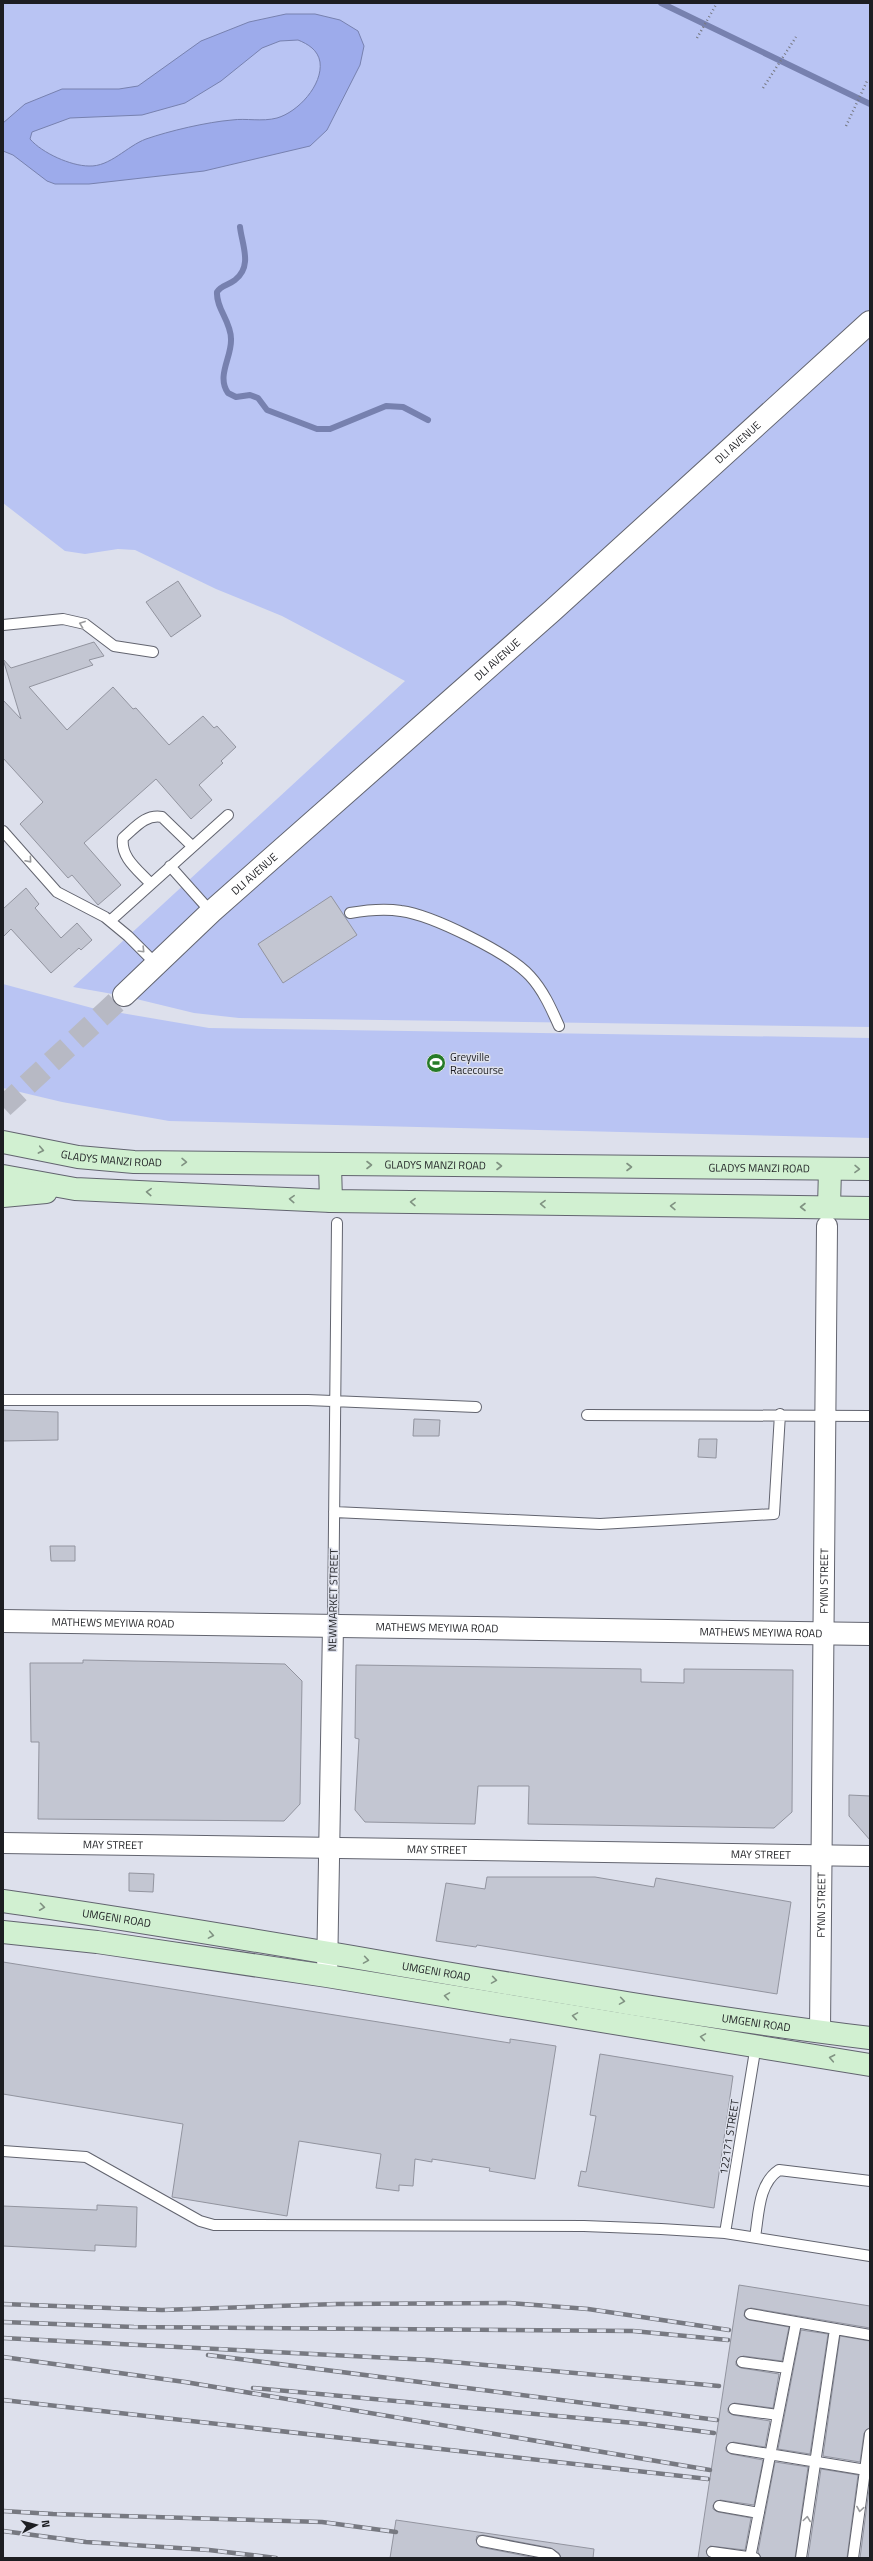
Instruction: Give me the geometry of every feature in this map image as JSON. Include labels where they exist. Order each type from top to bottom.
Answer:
[{"type":"main road","name":"GLADYS MANZI ROAD","points":[[3,1142],[78,1156],[134,1162],[870,1169]]},
{"type":"main road","points":[[330,1164],[331,1201]]},
{"type":"main road","points":[[828,1217],[830,1169]]},
{"type":"main road","points":[[3,1176],[75,1189],[331,1201],[828,1217],[870,1208]]},
{"type":"main road","points":[[3,1196],[75,1189]]},
{"type":"main road","name":"UMGENI ROAD","points":[[3,1901],[101,1915],[327,1954],[820,2032],[870,2038]]},
{"type":"main road","points":[[97,1942],[101,1915]]},
{"type":"main road","points":[[180,1955],[184,1930]]},
{"type":"main road","name":"UMGENI ROAD","points":[[3,1932],[97,1942],[327,1976],[756,2045],[870,2065]]},
{"type":"main road","points":[[238,1963],[242,1940]]},
{"type":"street","name":"DLI AVENUE","points":[[124,995],[211,912],[552,611],[870,322]]},
{"type":"street","name":"FYNN STREET","points":[[820,2032],[822,1633],[828,1217]]},
{"type":"street","name":"MATHEWS MEYIWA ROAD","points":[[3,1621],[870,1634]]},
{"type":"street","name":"NEWMARKET STREET","points":[[327,1976],[327,1849],[333,1626]]},
{"type":"street","name":"MAY STREET","points":[[3,1843],[870,1856]]},
{"type":"lane","points":[[3,625],[63,619],[90,627],[114,646],[152,652]]},
{"type":"lane","points":[[110,921],[150,883],[228,815]]},
{"type":"lane","points":[[150,883],[126,856],[122,847],[123,838],[148,817],[155,816],[162,817],[192,846]]},
{"type":"lane","points":[[3,831],[56,892],[110,921],[156,964]]},
{"type":"lane","points":[[170,866],[211,912]]},
{"type":"lane","points":[[350,913],[382,909],[402,911],[450,929],[508,958],[530,976],[546,999],[559,1026]]},
{"type":"lane","name":"NEWMARKET STREET","points":[[333,1626],[337,1223]]},
{"type":"lane","points":[[3,1400],[308,1400],[476,1407]]},
{"type":"lane","points":[[334,1512],[600,1524],[774,1514],[780,1414]]},
{"type":"lane","points":[[588,1415],[780,1414],[870,1416]]},
{"type":"lane","name":"122171 STREET","points":[[725,2233],[756,2045]]},
{"type":"lane","points":[[3,2151],[86,2157],[200,2221],[214,2225],[584,2226],[725,2233],[870,2256]]},
{"type":"lane","points":[[755,2237],[764,2186],[769,2176],[779,2170],[870,2181]]},
{"type":"lane","points":[[750,2314],[870,2335]]},
{"type":"lane","points":[[712,2552],[752,2558],[770,2454],[796,2323]]},
{"type":"lane","points":[[801,2558],[835,2329]]},
{"type":"lane","points":[[742,2362],[787,2368]]},
{"type":"lane","points":[[734,2409],[778,2415]]},
{"type":"lane","points":[[852,2558],[866,2470],[870,2434]]},
{"type":"lane","points":[[732,2448],[866,2470]]},
{"type":"lane","points":[[719,2506],[759,2513]]},
{"type":"lane","points":[[482,2541],[550,2554],[555,2558]]},
{"type":"path","points":[[697,38],[717,3]]},
{"type":"path","points":[[763,88],[783,53],[796,37]]},
{"type":"path","points":[[846,126],[868,79]]},
{"type":"shaded area","points":[[3,3],[870,3],[870,1027],[239,1018],[194,1013],[124,996],[73,987],[405,681],[282,616],[216,589],[135,550],[118,549],[85,554],[65,551],[3,503]]},
{"type":"shaded area","points":[[286,14],[315,14],[340,20],[358,31],[364,46],[360,65],[327,130],[310,146],[204,171],[89,184],[55,184],[47,181],[13,155],[3,151],[3,123],[25,104],[62,89],[119,89],[138,86],[201,41],[249,22]],"holes":[[[298,40],[312,48],[317,54],[320,62],[318,80],[301,104],[285,115],[277,118],[266,120],[222,121],[177,130],[146,139],[132,146],[111,160],[89,166],[74,164],[57,158],[49,154],[30,139],[32,132],[70,118],[142,115],[185,103],[221,81],[262,48],[280,41]]]},
{"type":"shaded area","name":"Greyville Racecourse","points":[[3,984],[92,1008],[209,1028],[870,1038],[870,1138],[169,1121],[62,1102],[3,1088]]},
{"type":"building","points":[[178,581],[201,616],[171,637],[146,602]]},
{"type":"building","points":[[94,642],[104,656],[89,660],[93,665],[29,687],[67,730],[113,687],[133,709],[136,708],[169,745],[203,716],[214,728],[217,726],[236,747],[221,761],[223,763],[199,785],[212,800],[191,819],[156,779],[84,843],[121,885],[98,905],[72,875],[68,878],[20,824],[43,802],[3,758],[3,700],[21,719],[3,659],[11,668]]},
{"type":"building","points":[[26,888],[39,904],[35,908],[61,938],[77,923],[92,940],[81,950],[79,948],[51,973],[11,929],[3,937],[3,909]]},
{"type":"building","points":[[331,896],[357,935],[283,983],[258,944]]},
{"type":"building","points":[[3,1410],[58,1412],[58,1440],[3,1441]]},
{"type":"building","points":[[414,1419],[440,1420],[439,1436],[413,1436]]},
{"type":"building","points":[[699,1439],[717,1439],[716,1458],[698,1457]]},
{"type":"building","points":[[50,1546],[75,1546],[75,1561],[51,1561]]},
{"type":"building","points":[[83,1660],[285,1664],[302,1681],[300,1804],[284,1821],[38,1819],[39,1742],[31,1742],[30,1663],[83,1663]]},
{"type":"building","points":[[356,1665],[641,1669],[641,1682],[684,1683],[684,1669],[793,1670],[792,1812],[774,1828],[528,1824],[529,1786],[478,1786],[475,1824],[365,1822],[355,1810],[359,1739],[355,1738]]},
{"type":"building","points":[[849,1795],[870,1796],[870,1840],[849,1816]]},
{"type":"building","points":[[129,1873],[154,1874],[153,1892],[129,1891]]},
{"type":"building","points":[[487,1877],[595,1877],[654,1887],[656,1878],[791,1902],[777,1994],[477,1945],[476,1947],[436,1941],[446,1883],[485,1889]]},
{"type":"building","points":[[3,1962],[510,2043],[510,2039],[556,2046],[535,2179],[489,2171],[490,2168],[432,2159],[432,2162],[415,2159],[413,2186],[399,2185],[399,2191],[376,2188],[381,2154],[299,2141],[287,2216],[172,2197],[183,2124],[3,2094]]},
{"type":"building","points":[[600,2054],[733,2076],[714,2208],[578,2186],[581,2171],[586,2172],[596,2116],[590,2115]]},
{"type":"building","points":[[97,2205],[137,2207],[136,2247],[95,2245],[95,2251],[3,2246],[3,2206],[97,2210]]},
{"type":"building","points":[[739,2285],[870,2306],[870,2328],[751,2308],[745,2310],[744,2316],[749,2320],[789,2327],[782,2361],[743,2356],[736,2361],[736,2365],[741,2368],[779,2374],[773,2408],[734,2403],[728,2408],[728,2412],[733,2415],[770,2421],[765,2447],[733,2442],[726,2447],[726,2451],[731,2454],[763,2460],[754,2505],[720,2500],[713,2505],[713,2509],[718,2512],[751,2518],[745,2550],[710,2546],[706,2551],[710,2558],[698,2558]]},
{"type":"building","points":[[801,2330],[828,2334],[810,2454],[778,2449]]},
{"type":"building","points":[[840,2336],[870,2341],[870,2428],[864,2433],[860,2462],[823,2456]]},
{"type":"building","points":[[775,2462],[808,2467],[795,2558],[761,2558],[758,2552]]},
{"type":"building","points":[[821,2469],[858,2475],[847,2558],[808,2558]]},
{"type":"building","points":[[870,2482],[870,2558],[860,2558]]},
{"type":"building","points":[[396,2520],[594,2549],[593,2558],[561,2558],[559,2553],[551,2548],[483,2535],[477,2536],[476,2540],[480,2547],[536,2558],[390,2558]]},
{"type":"waterway","points":[[661,3],[870,104]]},
{"type":"waterway","points":[[240,227],[245,255],[244,268],[233,282],[221,288],[217,292],[219,304],[229,326],[231,339],[231,346],[224,373],[225,387],[228,393],[236,397],[250,395],[258,398],[267,410],[317,429],[330,429],[386,406],[403,407],[428,420]]},
{"type":"tunnel","points":[[3,1107],[124,995]]},
{"type":"railway","points":[[3,2304],[162,2310],[337,2304],[509,2303],[588,2309],[729,2330]]},
{"type":"railway","points":[[3,2322],[134,2327],[633,2331],[728,2340]]},
{"type":"railway","points":[[3,2338],[430,2360],[719,2386]]},
{"type":"railway","points":[[208,2355],[717,2420]]},
{"type":"railway","points":[[3,2357],[185,2382],[710,2470]]},
{"type":"railway","points":[[253,2388],[645,2424],[714,2433]]},
{"type":"railway","points":[[3,2400],[708,2479]]},
{"type":"railway","points":[[3,2511],[53,2514],[322,2522],[396,2532]]},
{"type":"railway","points":[[3,2531],[86,2542],[209,2550],[276,2558]]},
{"type":"place","name":"Greyville Racecourse","points":[[436,1063]]}]
